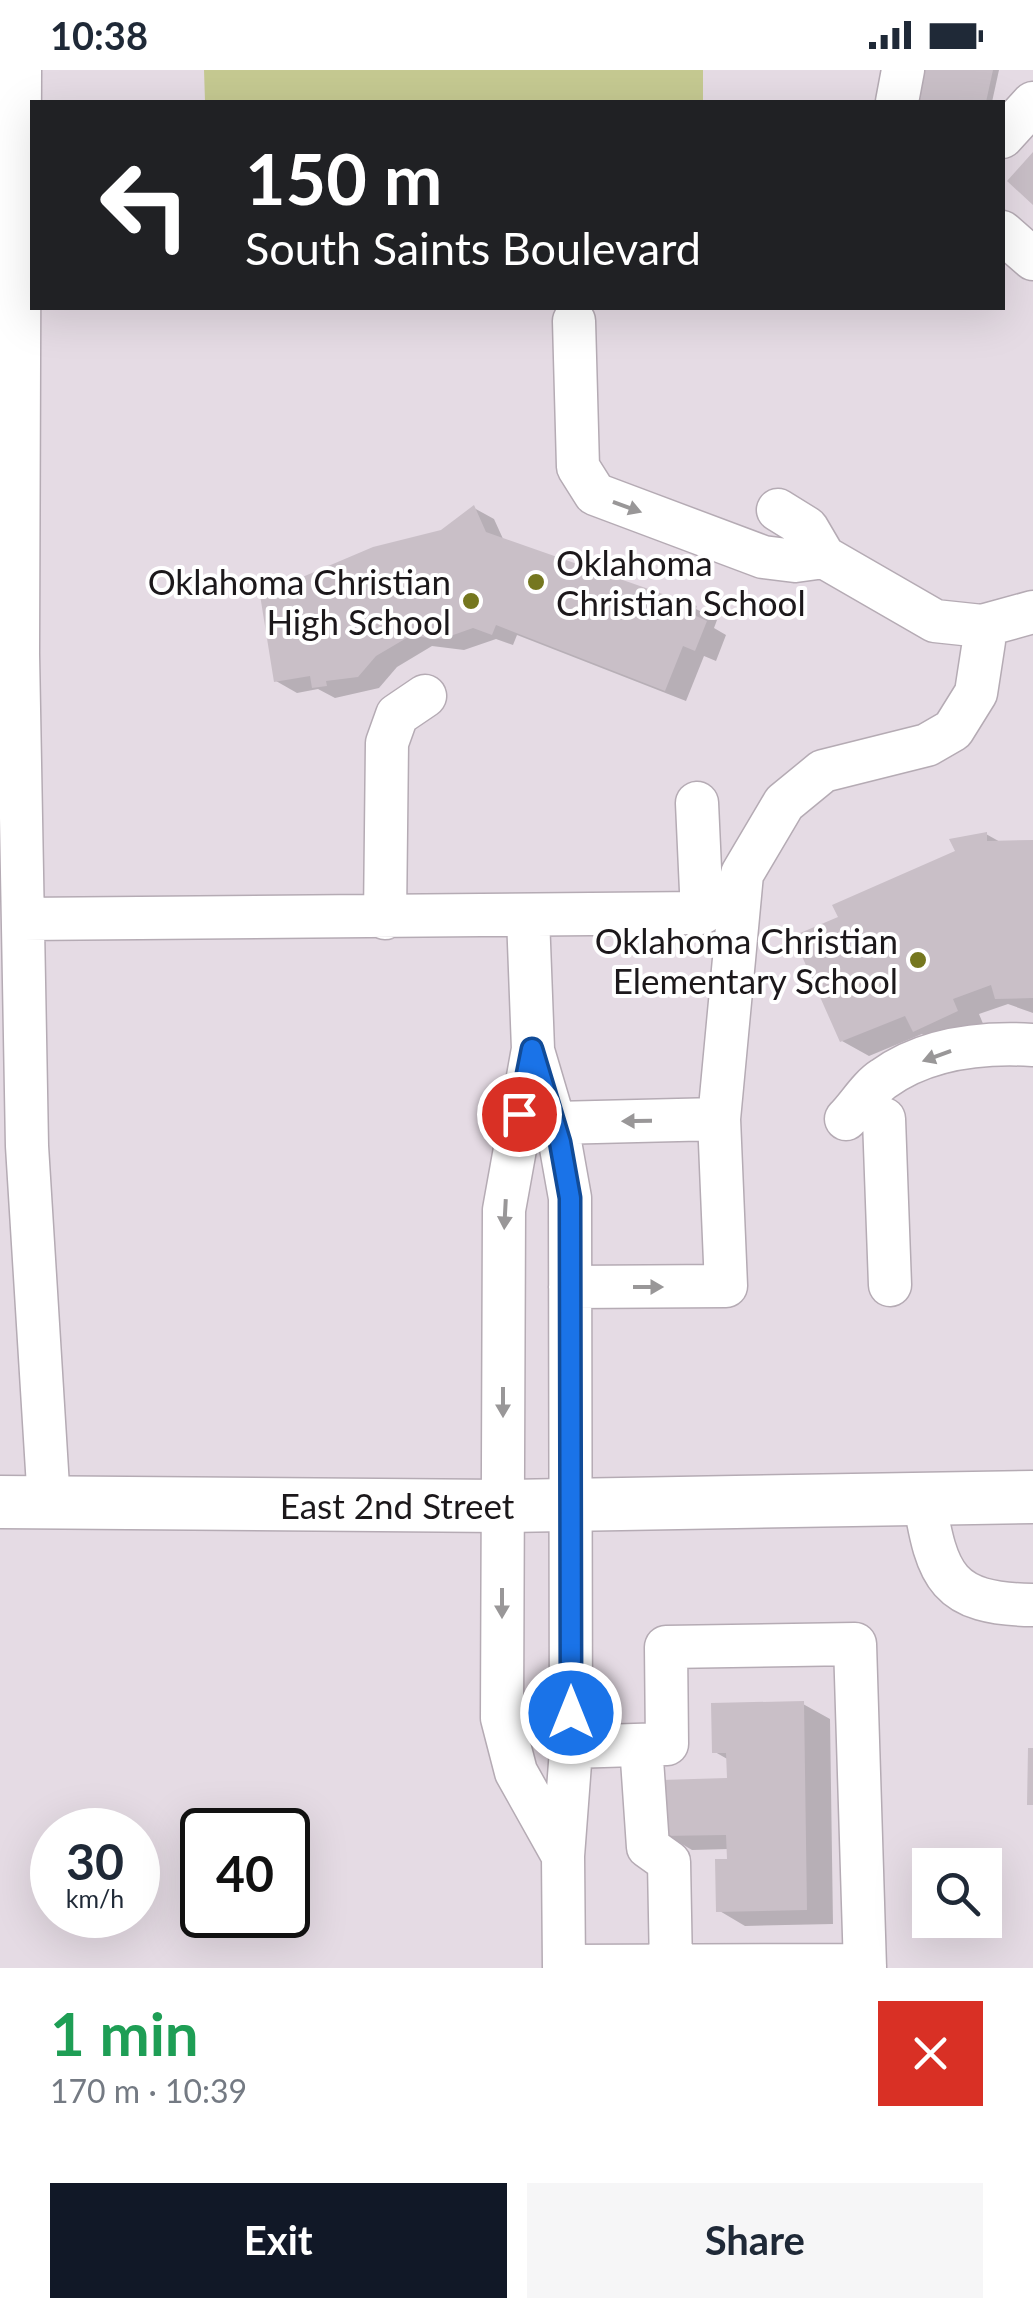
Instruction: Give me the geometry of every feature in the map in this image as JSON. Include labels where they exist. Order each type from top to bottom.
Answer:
[{"type":"main road","name":"East 2nd Street","points":[[24,1503],[502,1506],[1033,1496]]},
{"type":"street","points":[[20,70],[18,654],[26,1146],[24,1503]]},
{"type":"street","points":[[897,100],[903,70]]},
{"type":"street","points":[[1005,133],[1033,103]]},
{"type":"street","points":[[1005,235],[1033,259]]},
{"type":"street","points":[[574,321],[576,437],[581,477],[605,499],[763,557],[795,561],[824,557]]},
{"type":"street","points":[[778,510],[808,528],[824,557],[935,621],[982,626],[1033,612]]},
{"type":"street","points":[[570,1287],[726,1286],[719,1119],[742,874],[784,803],[823,771],[928,745],[953,730],[976,694],[982,626]]},
{"type":"street","points":[[384,918],[388,744],[397,715],[424,696]]},
{"type":"street","points":[[23,919],[702,913],[697,802]]},
{"type":"street","points":[[528,917],[532,1049],[504,1210],[502,1718],[516,1772],[563,1856]]},
{"type":"street","points":[[890,1285],[865,1119],[882,1079],[943,1052],[990,1042],[1033,1045]]},
{"type":"street","points":[[532,1049],[555,1123],[570,1198],[571,1747],[563,1856],[564,1967],[865,1966],[854,1644],[666,1647],[667,1744],[571,1747]]},
{"type":"street","points":[[555,1123],[719,1119]]},
{"type":"street","points":[[924,1498],[933,1552],[951,1586],[978,1602],[1033,1605]]},
{"type":"street","points":[[642,1745],[648,1847],[669,1862],[671,1967]]},
{"type":"green space","points":[[204,70],[703,70],[703,100],[205,100]]},
{"type":"building","points":[[922,70],[993,70],[986,100],[915,100]]},
{"type":"building","points":[[1033,152],[1033,205],[1007,181]]},
{"type":"building","name":"Oklahoma Christian High School","points":[[474,505],[486,532],[697,606],[694,615],[707,621],[695,651],[683,646],[665,691],[496,625],[492,635],[473,628],[442,639],[410,636],[376,656],[358,677],[326,681],[327,686],[312,688],[310,676],[274,682],[260,595],[373,547],[441,530]]},
{"type":"building","name":"Oklahoma Christian Elementary School","points":[[987,832],[987,841],[1033,840],[1033,998],[995,999],[991,985],[953,999],[958,1011],[913,1032],[905,1016],[840,1042],[793,936],[838,917],[832,905],[955,851],[949,839]]},
{"type":"building","points":[[804,1701],[807,1910],[716,1912],[715,1859],[727,1859],[726,1835],[662,1836],[661,1780],[727,1778],[726,1753],[712,1753],[711,1703]]},
{"type":"building","points":[[1028,1748],[1033,1748],[1033,1805],[1027,1805]]},
{"type":"place","name":"Oklahoma Christian School","points":[[536,582]]},
{"type":"place","name":"Oklahoma Christian High School","points":[[471,601]]},
{"type":"place","name":"Oklahoma Christian Elementary School","points":[[918,960]]},
{"type":"route","points":[[519,1114],[532,1049],[560,1142],[570,1198],[571,1713]]}]
